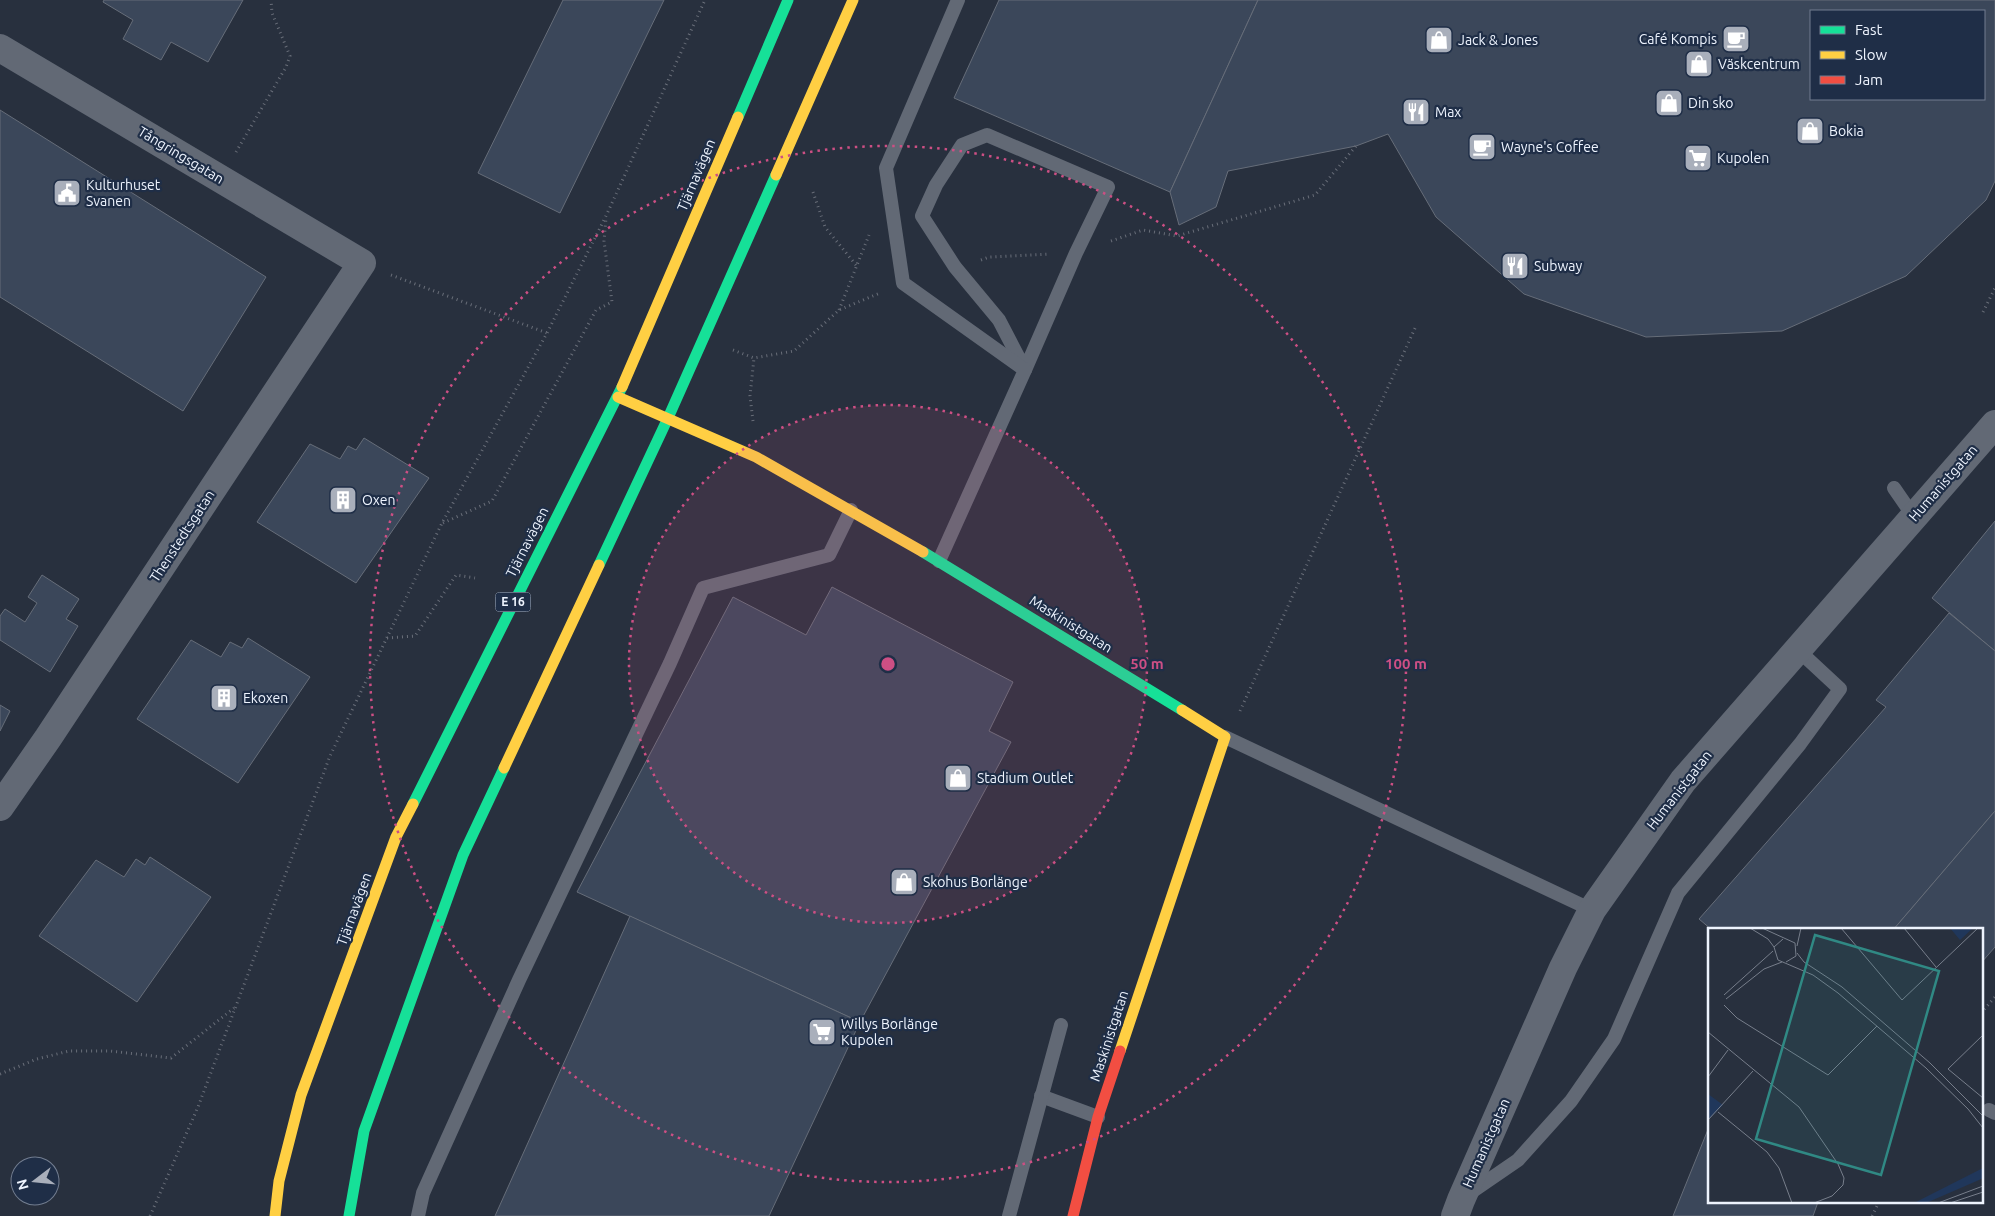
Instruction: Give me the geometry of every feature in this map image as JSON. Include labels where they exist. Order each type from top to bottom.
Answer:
[{"type":"main road","name":"Tjärnavägen","points":[[274,1216],[279,1181],[301,1095],[396,837],[618,397],[788,0]]},
{"type":"main road","points":[[349,1216],[364,1131],[463,855],[668,418],[853,0]]},
{"type":"main road","name":"Maskinistgatan","points":[[618,397],[756,456],[939,561],[1225,737],[1098,1117],[1073,1216]]},
{"type":"street","name":"Tångringsgatan","points":[[0,48],[362,264]]},
{"type":"street","name":"Thenstedtsgatan","points":[[0,807],[48,738],[362,264]]},
{"type":"street","name":"Humanistgatan","points":[[1458,1208],[1563,968],[1592,910],[1683,781],[1995,424]]},
{"type":"lane","points":[[958,0],[886,168],[903,283],[1025,370]]},
{"type":"lane","points":[[939,561],[1025,370],[1076,253],[1108,187],[987,135],[962,145],[936,185],[922,216],[955,267],[999,320],[1025,370]]},
{"type":"lane","points":[[1894,488],[1914,517]]},
{"type":"lane","points":[[418,1216],[423,1193],[515,989],[670,663],[703,588],[829,555],[851,510]]},
{"type":"lane","points":[[1458,1208],[1518,1160],[1571,1101],[1614,1039],[1678,892],[1800,744],[1840,689],[1798,650]]},
{"type":"lane","points":[[1225,737],[1592,910]]},
{"type":"lane","points":[[1009,1216],[1061,1025]]},
{"type":"lane","points":[[1041,1096],[1098,1117]]},
{"type":"path","points":[[221,179],[286,67],[290,56],[272,13],[271,0]]},
{"type":"path","points":[[150,1216],[198,1107],[330,756],[442,523],[547,333],[606,216],[705,0]]},
{"type":"path","points":[[1076,253],[1143,230],[1177,236],[1315,195],[1356,146]]},
{"type":"path","points":[[813,192],[825,227],[857,266]]},
{"type":"path","points":[[839,310],[875,219],[892,211]]},
{"type":"path","points":[[442,523],[492,501],[596,310],[612,302],[604,241],[606,216]]},
{"type":"path","points":[[362,264],[547,333]]},
{"type":"path","points":[[1983,312],[1995,288]]},
{"type":"path","points":[[1239,711],[1416,326]]},
{"type":"path","points":[[750,396],[754,358]]},
{"type":"path","points":[[387,638],[415,636],[456,575],[475,578]]},
{"type":"path","points":[[1982,1012],[1995,997]]},
{"type":"path","points":[[0,1074],[37,1059],[69,1050],[110,1051],[171,1058],[235,1008]]},
{"type":"path","points":[[1872,1216],[1878,1204]]},
{"type":"building","points":[[104,0],[243,0],[208,62],[171,42],[161,60],[123,39],[133,20],[103,2]]},
{"type":"building","points":[[563,0],[664,0],[560,213],[478,173]]},
{"type":"building","points":[[999,0],[1258,0],[1170,192],[954,98]]},
{"type":"building","name":"Kupolen","points":[[1258,0],[1995,0],[1995,181],[1986,200],[1906,276],[1782,331],[1646,337],[1524,294],[1436,217],[1388,134],[1356,146],[1228,171],[1216,207],[1179,225],[1170,192]]},
{"type":"building","name":"Kulturhuset Svanen","points":[[0,110],[266,277],[183,411],[0,297]]},
{"type":"building","name":"Oxen","points":[[364,438],[429,478],[356,583],[257,522],[310,444],[340,459],[348,446],[356,450]]},
{"type":"building","points":[[1995,521],[1995,651],[1932,598]]},
{"type":"building","points":[[42,575],[79,599],[66,619],[78,626],[50,672],[0,640],[0,616],[5,609],[25,622],[37,603],[28,597]]},
{"type":"building","points":[[832,587],[1013,682],[989,731],[1011,742],[860,1022],[577,892],[733,597],[806,635]]},
{"type":"building","points":[[1949,613],[1995,651],[1995,811],[1895,928],[1710,928],[1699,919],[1886,707],[1876,700]]},
{"type":"building","name":"Ekoxen","points":[[248,638],[310,677],[238,783],[137,719],[191,640],[221,657],[230,642],[242,648]]},
{"type":"building","points":[[0,705],[10,711],[0,731]]},
{"type":"building","points":[[1995,811],[1995,947],[1982,962],[1982,928],[1895,928]]},
{"type":"building","points":[[150,857],[211,897],[137,1002],[39,936],[96,860],[124,877],[136,859],[145,865]]},
{"type":"building","points":[[630,916],[860,1022],[769,1216],[495,1216]]},
{"type":"building","points":[[1708,1129],[1708,1204],[1817,1204],[1813,1216],[1673,1216]]},
{"type":"traffic: fast","points":[[738,117],[788,0]]},
{"type":"traffic: fast","points":[[599,565],[668,418],[776,175]]},
{"type":"traffic: fast","points":[[413,804],[622,387]]},
{"type":"traffic: fast","points":[[923,552],[1182,710]]},
{"type":"traffic: fast","points":[[349,1216],[364,1131],[463,855],[504,768]]},
{"type":"traffic: slow","points":[[776,175],[853,0]]},
{"type":"traffic: slow","points":[[622,387],[738,117]]},
{"type":"traffic: slow","points":[[618,397],[756,457],[923,552]]},
{"type":"traffic: slow","points":[[504,768],[599,565]]},
{"type":"traffic: slow","points":[[1120,1051],[1225,737],[1182,710]]},
{"type":"traffic: slow","points":[[275,1216],[279,1181],[301,1095],[396,837],[413,804]]},
{"type":"traffic: jam","points":[[1073,1216],[1098,1117],[1120,1051]]},
{"type":"place","name":"Café Kompis","points":[[1736,39]]},
{"type":"place","name":"Jack & Jones","points":[[1439,40]]},
{"type":"place","name":"Väskcentrum","points":[[1699,64]]},
{"type":"place","name":"Din sko","points":[[1669,103]]},
{"type":"place","name":"Max","points":[[1416,112]]},
{"type":"place","name":"Bokia","points":[[1810,131]]},
{"type":"place","name":"Wayne's Coffee","points":[[1482,147]]},
{"type":"place","name":"Kupolen","points":[[1698,158]]},
{"type":"place","name":"Kulturhuset Svanen","points":[[67,193]]},
{"type":"place","name":"Subway","points":[[1515,266]]},
{"type":"place","name":"Oxen","points":[[343,500]]},
{"type":"place","name":"Ekoxen","points":[[224,698]]},
{"type":"place","name":"Stadium Outlet","points":[[958,778]]},
{"type":"place","name":"Skohus Borlänge","points":[[904,882]]},
{"type":"place","name":"Willys Borlänge Kupolen","points":[[822,1032]]}]
